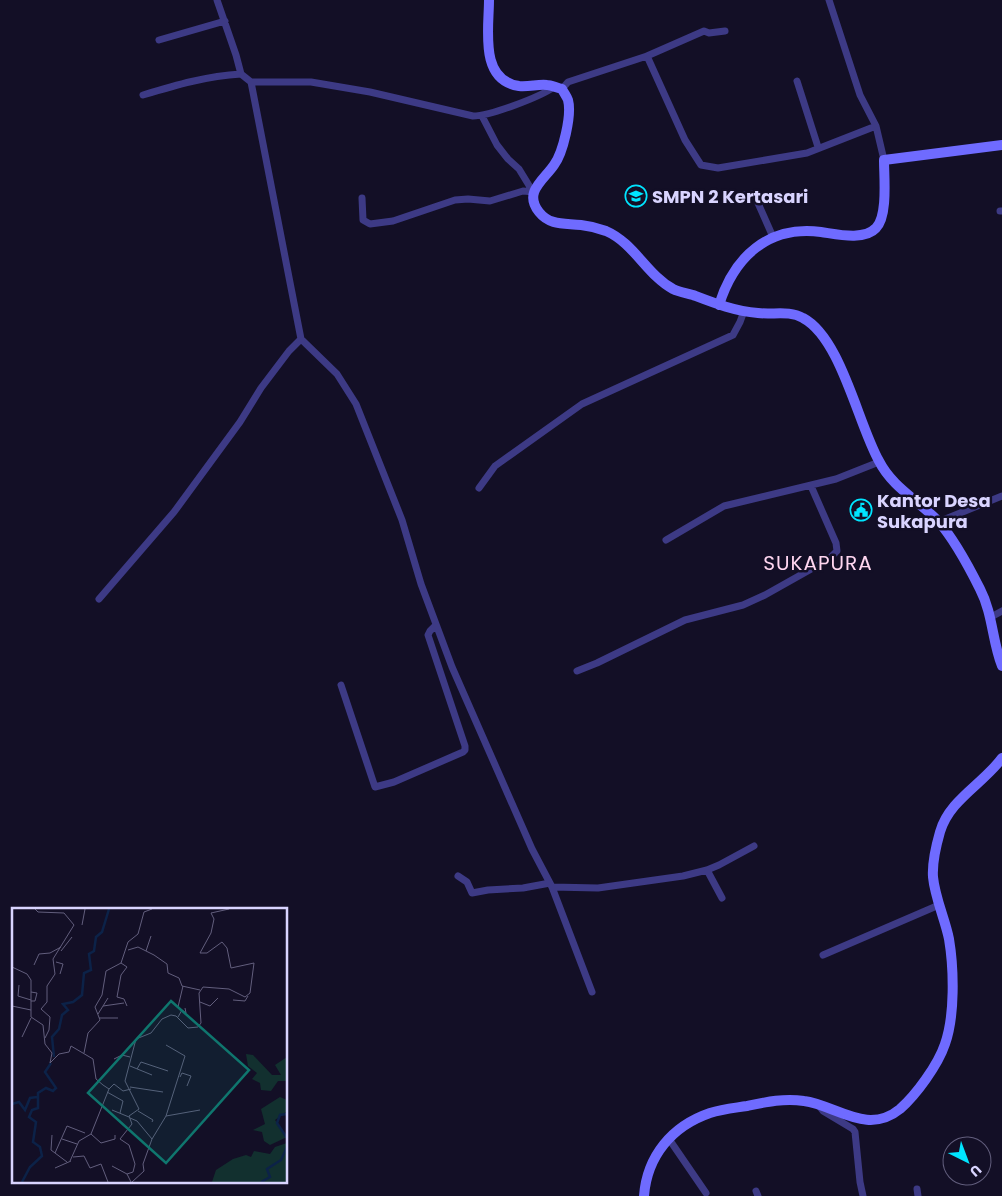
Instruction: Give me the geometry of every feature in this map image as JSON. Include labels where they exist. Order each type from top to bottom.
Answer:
[{"type":"main road","points":[[489,0],[490,55],[491,65],[495,72],[509,83],[520,86],[547,85],[558,88],[568,99],[569,110],[559,157],[534,191],[536,209],[549,222],[555,224],[583,225],[608,232],[625,244],[664,283],[674,289],[732,310],[765,314],[786,313],[801,316],[816,326],[838,361],[879,462],[898,486],[938,522],[962,556],[980,589],[991,617],[1002,666]]},
{"type":"main road","points":[[719,305],[729,279],[737,267],[753,251],[773,237],[796,232],[831,235],[861,234],[868,233],[877,227],[884,205],[884,160],[1002,145]]},
{"type":"main road","points":[[644,1196],[650,1165],[661,1147],[680,1129],[709,1114],[726,1109],[783,1100],[802,1100],[846,1116],[865,1120],[886,1117],[904,1105],[917,1090],[945,1045],[950,1025],[952,991],[949,939],[939,905],[934,877],[934,863],[940,831],[945,820],[958,802],[1002,758]]},
{"type":"street","points":[[216,0],[241,74],[251,82],[311,82],[370,92],[473,116],[482,116],[546,93],[568,82],[647,56],[704,32],[725,31]]},
{"type":"street","points":[[829,0],[860,95],[876,126],[884,160]]},
{"type":"street","points":[[159,40],[224,21]]},
{"type":"street","points":[[647,56],[686,140],[701,165],[718,168],[802,154],[876,126]]},
{"type":"street","points":[[143,95],[186,81],[241,74]]},
{"type":"street","points":[[797,81],[818,147]]},
{"type":"street","points":[[251,82],[301,339],[337,374],[356,404],[402,520],[421,584],[452,667],[532,849],[551,885],[592,992]]},
{"type":"street","points":[[482,116],[497,145],[519,169],[534,191]]},
{"type":"street","points":[[362,198],[363,220],[370,224],[393,220],[455,200],[490,201],[523,191],[534,191]]},
{"type":"street","points":[[728,197],[752,193],[756,195],[773,237]]},
{"type":"street","points":[[479,488],[495,466],[582,404],[733,335],[744,311]]},
{"type":"street","points":[[99,599],[174,512],[240,422],[261,388],[301,339]]},
{"type":"street","points":[[666,540],[724,506],[790,489],[836,480],[879,462]]},
{"type":"street","points":[[577,671],[685,620],[743,605],[765,595],[829,559],[838,551],[811,486]]},
{"type":"street","points":[[938,522],[1002,496]]},
{"type":"street","points":[[991,617],[1002,611]]},
{"type":"street","points":[[341,685],[375,787],[394,782],[463,752],[465,746],[428,635],[436,625]]},
{"type":"street","points":[[458,876],[467,882],[472,893],[551,885],[598,888],[683,876],[707,870],[754,846]]},
{"type":"street","points":[[707,870],[722,898]]},
{"type":"street","points":[[823,955],[939,905]]},
{"type":"street","points":[[819,1105],[823,1110],[855,1132],[863,1196]]},
{"type":"street","points":[[669,1139],[706,1194]]},
{"type":"place","name":"SMPN 2 Kertasari","points":[[636,196]]},
{"type":"place","name":"Kantor Desa Sukapura","points":[[861,510]]},
{"type":"district","name":"SUKAPURA","points":[[818,563]]}]
